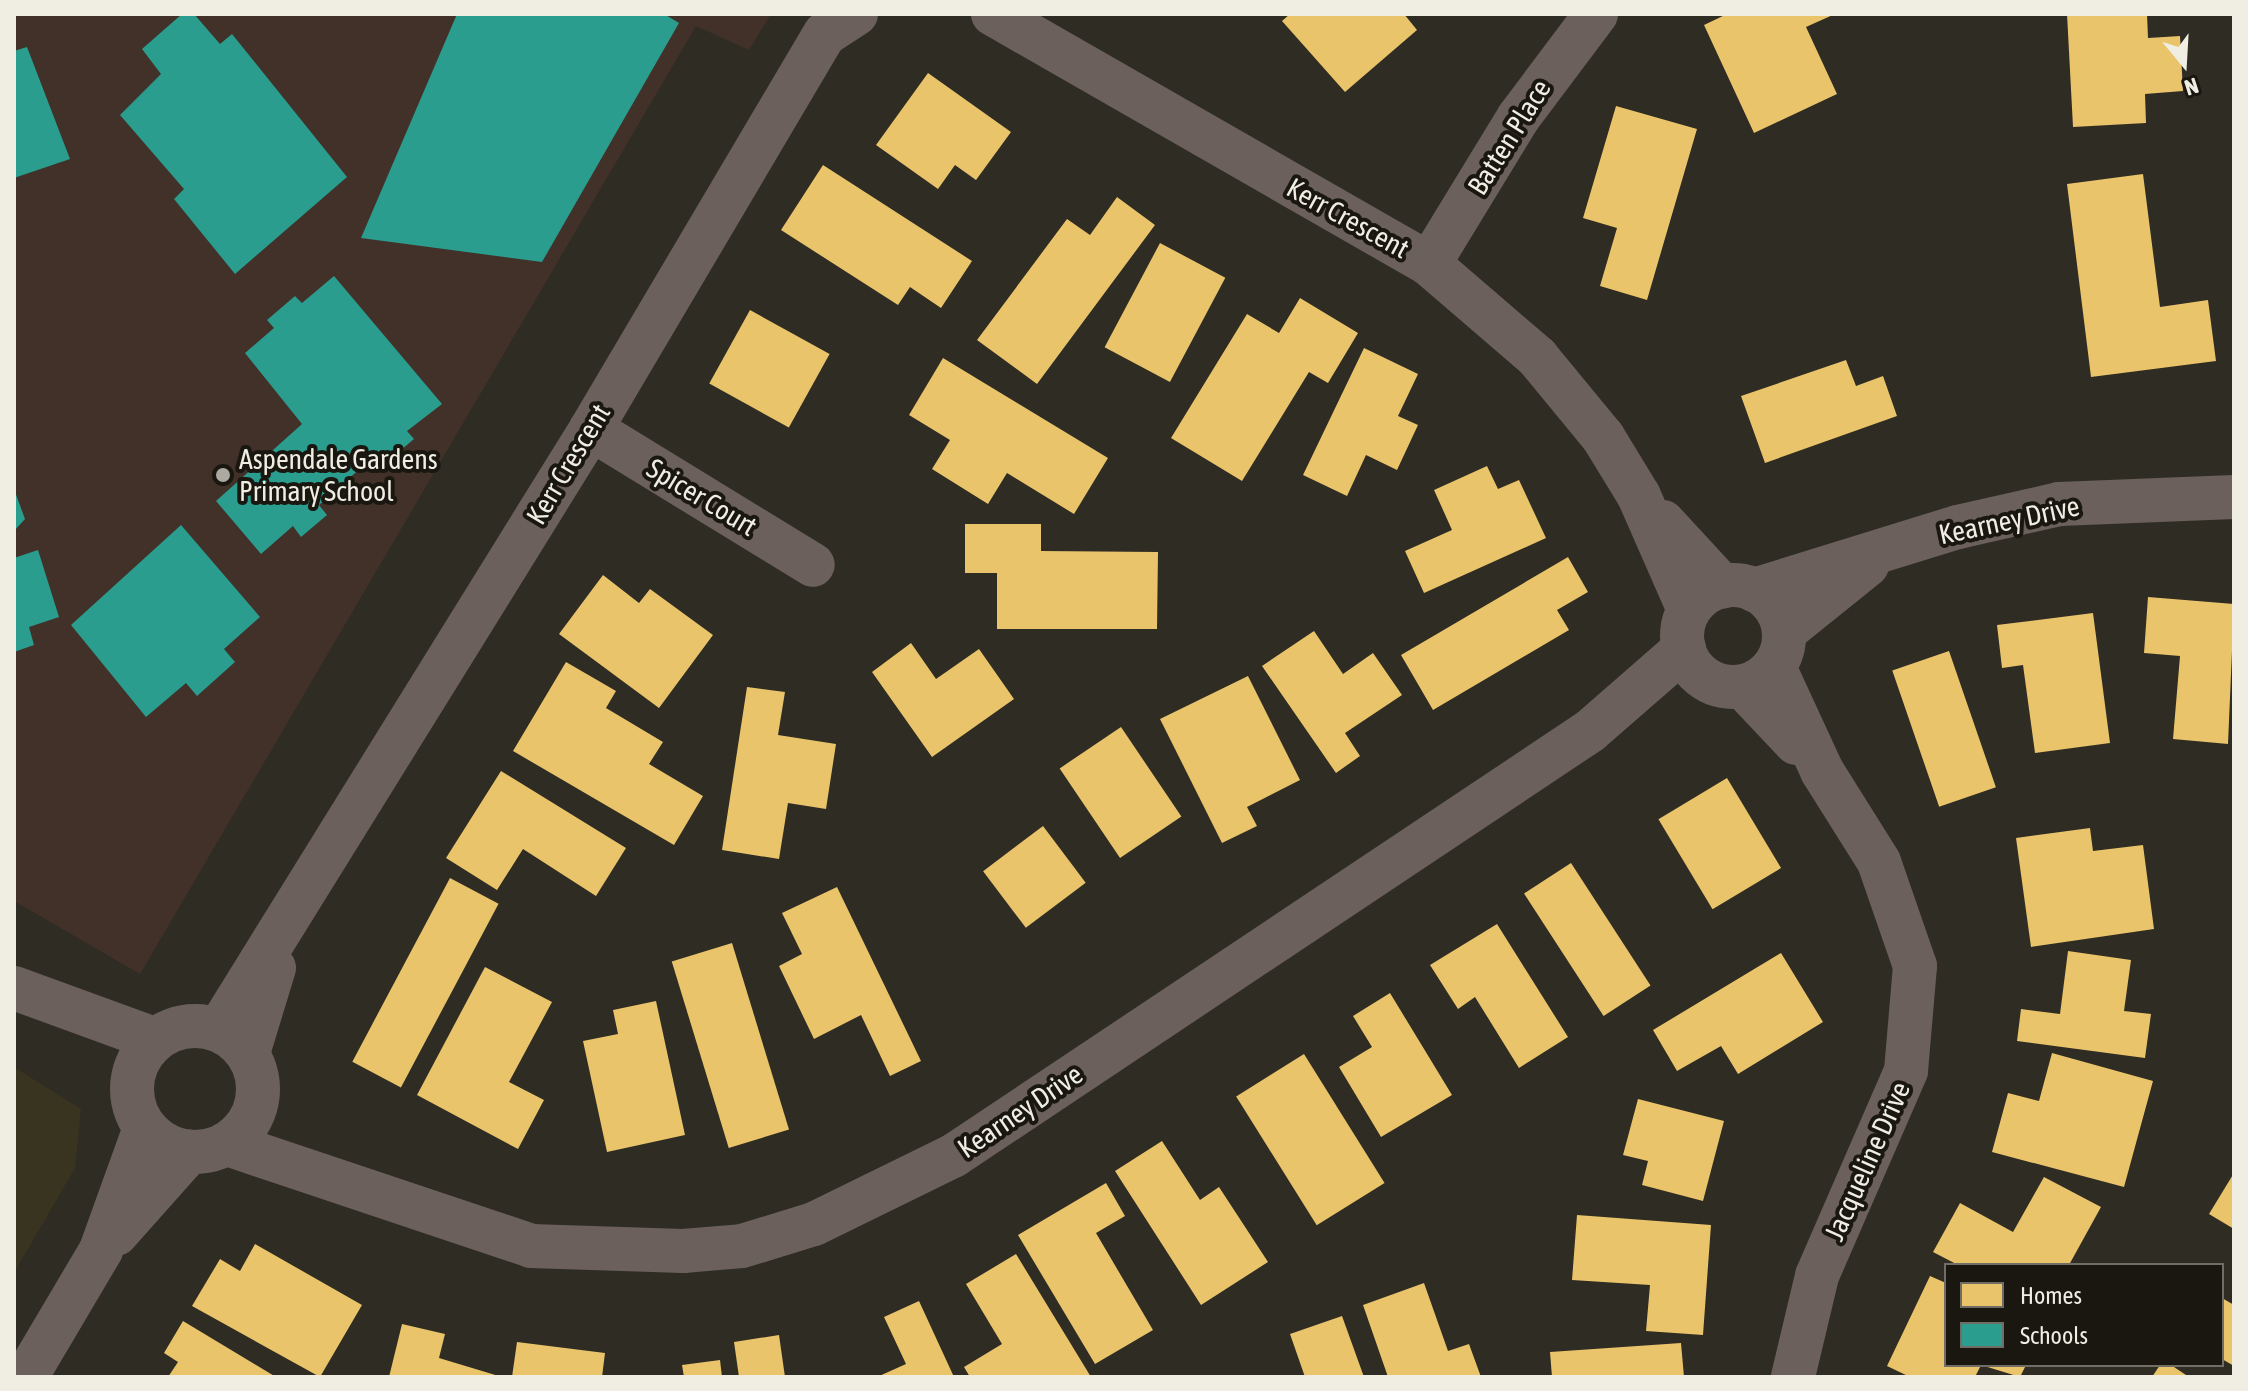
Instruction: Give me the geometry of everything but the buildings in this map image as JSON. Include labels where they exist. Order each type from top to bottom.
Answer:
[{"type":"street","name":"Kerr Crescent","points":[[233,1041],[287,923],[591,429],[825,34],[856,14]]},
{"type":"street","name":"Kerr Crescent","points":[[993,14],[1429,264],[1537,357],[1639,496],[1733,638]]},
{"type":"street","name":"Batten Place","points":[[1429,264],[1518,118],[1596,14]]},
{"type":"street","name":"Spicer Court","points":[[591,429],[813,565]]},
{"type":"street","name":"Kearney Drive","points":[[223,1136],[375,1197],[531,1246],[603,1253],[742,1246],[814,1224],[953,1156],[1733,638],[1881,553],[2059,504],[2234,497]]},
{"type":"street","name":"Jacqueline Drive","points":[[1733,638],[1822,771],[1902,914],[1915,966],[1917,1015],[1890,1123],[1836,1226],[1808,1301],[1793,1377]]},
{"type":"street","points":[[31,997],[154,1039]]},
{"type":"street","points":[[26,1377],[101,1250],[145,1128],[132,1079],[31,997]]},
{"type":"street","points":[[101,1250],[223,1136],[258,1082],[233,1041],[185,1025],[154,1039],[132,1079]]},
{"type":"street","points":[[145,1128],[223,1136]]},
{"type":"shaded area","name":"Aspendale Gardens Primary School","points":[[14,14],[771,14],[749,50],[696,26],[140,974],[14,901]]},
{"type":"shaded area","points":[[14,1067],[81,1109],[75,1168],[14,1273]]},
{"type":"place","name":"Aspendale Gardens Primary School","points":[[223,475]]}]
